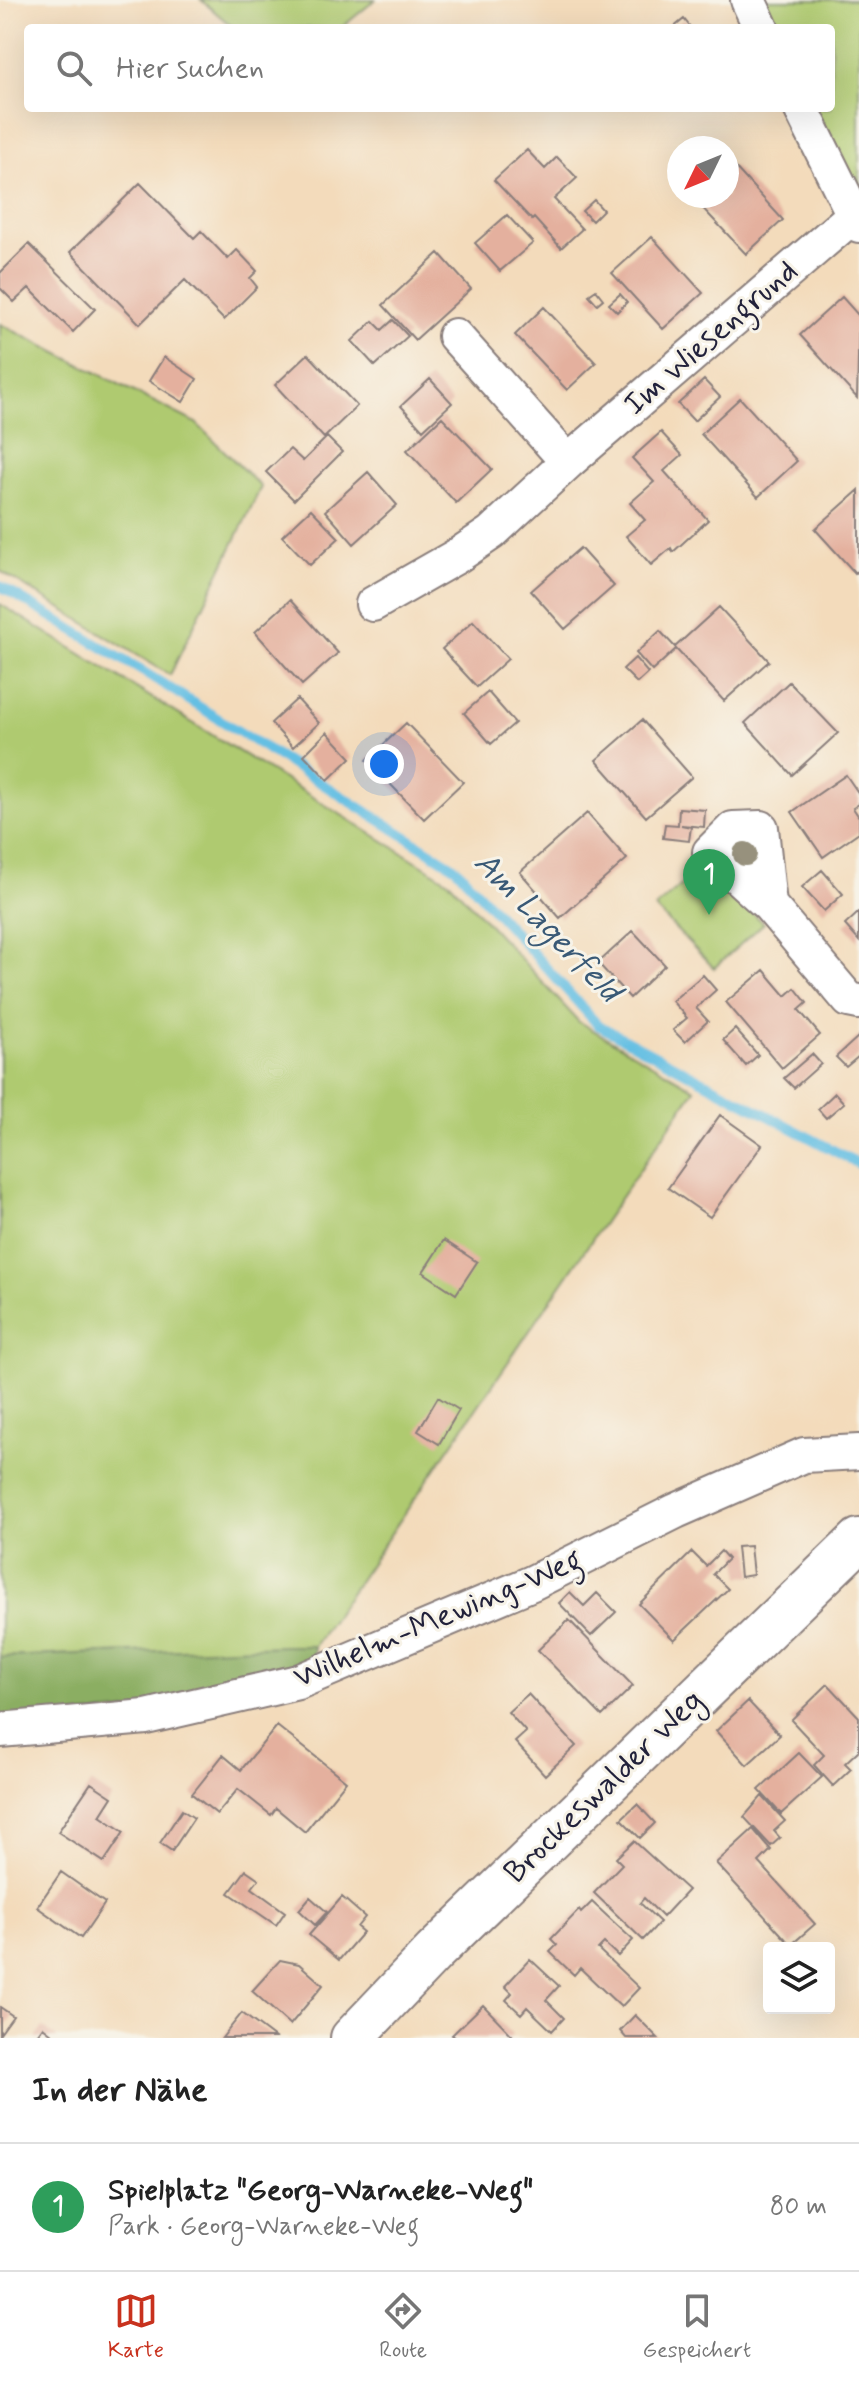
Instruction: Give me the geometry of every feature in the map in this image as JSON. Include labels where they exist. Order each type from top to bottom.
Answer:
[{"type":"street","points":[[748,0],[759,24]]},
{"type":"street","points":[[803,112],[856,220]]},
{"type":"street","name":"Im Wiesengrund","points":[[373,604],[491,533],[568,462],[856,220]]},
{"type":"street","points":[[455,336],[568,462]]},
{"type":"street","points":[[769,905],[849,1000],[859,1002]]},
{"type":"street","name":"Wilhelm-Mewing-Weg","points":[[0,1730],[146,1717],[298,1682],[532,1583],[676,1511],[804,1455],[859,1452]]},
{"type":"street","name":"Brockeswalder Weg","points":[[352,2038],[434,1952],[859,1540]]},
{"type":"green space","points":[[201,0],[375,0],[346,24],[229,24]]},
{"type":"green space","points":[[759,0],[859,0],[859,206],[813,112],[835,112],[835,24],[771,24]]},
{"type":"green space","points":[[0,324],[196,423],[261,487],[170,675],[0,571]]},
{"type":"green space","points":[[0,604],[450,882],[579,1022],[695,1089],[314,1646],[0,1657]]},
{"type":"green space","points":[[700,869],[764,923],[714,968],[655,908]]},
{"type":"green space","points":[[314,1646],[313,1663],[144,1709],[0,1722],[0,1657]]},
{"type":"building","points":[[527,150],[545,169],[557,157],[577,178],[554,199],[582,229],[561,248],[494,180]]},
{"type":"building","points":[[739,172],[783,220],[746,254],[703,208],[739,208]]},
{"type":"building","points":[[140,183],[194,238],[201,231],[228,259],[237,250],[257,271],[250,278],[257,287],[224,320],[185,280],[140,324],[70,252]]},
{"type":"building","points":[[594,200],[603,210],[592,221],[582,211]]},
{"type":"building","points":[[507,215],[533,243],[500,271],[475,243]]},
{"type":"building","points":[[652,237],[703,293],[663,329],[612,273]]},
{"type":"building","points":[[29,244],[95,309],[73,332],[29,288],[14,302],[0,288],[0,273]]},
{"type":"building","points":[[439,253],[471,289],[415,340],[383,305]]},
{"type":"building","points":[[596,290],[603,299],[597,304],[589,295]]},
{"type":"building","points":[[620,294],[627,302],[617,312],[609,304]]},
{"type":"building","points":[[842,297],[859,316],[857,398],[800,335]]},
{"type":"building","points":[[544,307],[596,363],[567,390],[515,335]]},
{"type":"building","points":[[393,320],[408,336],[375,366],[352,341],[373,321],[382,330]]},
{"type":"building","points":[[308,354],[357,406],[324,438],[275,385]]},
{"type":"building","points":[[164,357],[197,379],[183,402],[149,381]]},
{"type":"building","points":[[430,379],[452,403],[423,430],[401,406]]},
{"type":"building","points":[[704,380],[720,397],[694,421],[678,404]]},
{"type":"building","points":[[740,398],[797,461],[758,497],[701,434]]},
{"type":"building","points":[[442,417],[492,469],[456,503],[407,450]]},
{"type":"building","points":[[661,432],[682,455],[664,471],[708,520],[673,552],[671,548],[651,565],[626,536],[645,520],[630,503],[654,482],[632,458]]},
{"type":"building","points":[[327,437],[342,452],[294,500],[266,472],[290,449],[303,461]]},
{"type":"building","points":[[368,472],[397,505],[354,544],[325,511]]},
{"type":"building","points":[[859,490],[859,569],[855,573],[815,529]]},
{"type":"building","points":[[311,509],[339,538],[310,565],[282,536]]},
{"type":"building","points":[[580,548],[614,586],[565,629],[531,591]]},
{"type":"building","points":[[290,600],[338,653],[302,685],[255,632]]},
{"type":"building","points":[[719,607],[769,661],[724,701],[676,649],[652,671],[636,653],[660,631],[675,647]]},
{"type":"building","points":[[473,621],[508,659],[477,687],[442,649]]},
{"type":"building","points":[[635,658],[648,673],[637,683],[623,669]]},
{"type":"building","points":[[789,682],[838,733],[792,775],[745,723]]},
{"type":"building","points":[[488,692],[515,723],[491,744],[464,713]]},
{"type":"building","points":[[297,699],[319,723],[293,747],[271,723]]},
{"type":"building","points":[[642,720],[692,777],[646,817],[596,760]]},
{"type":"building","points":[[406,723],[463,782],[424,819],[367,760]]},
{"type":"building","points":[[327,732],[351,758],[328,780],[304,755]]},
{"type":"building","points":[[846,775],[859,794],[859,804],[853,808],[859,817],[859,832],[823,857],[792,812]]},
{"type":"building","points":[[679,808],[705,810],[704,827],[681,825],[691,827],[689,841],[663,838],[665,824],[678,825]]},
{"type":"building","points":[[587,813],[627,859],[560,918],[520,872]]},
{"type":"building","points":[[822,870],[843,894],[824,911],[802,887]]},
{"type":"building","points":[[859,912],[859,941],[845,925]]},
{"type":"building","points":[[633,931],[665,965],[630,998],[598,963]]},
{"type":"building","points":[[764,970],[786,996],[795,988],[807,1003],[799,1010],[820,1035],[782,1068],[726,1002]]},
{"type":"building","points":[[703,975],[716,990],[696,1008],[708,1021],[685,1042],[673,1030],[687,1018],[672,1001]]},
{"type":"building","points":[[735,1029],[758,1055],[746,1066],[723,1040]]},
{"type":"building","points":[[859,1036],[859,1056],[846,1067],[836,1057]]},
{"type":"building","points":[[812,1054],[821,1064],[794,1088],[784,1078]]},
{"type":"building","points":[[835,1093],[844,1103],[826,1118],[818,1109]]},
{"type":"building","points":[[720,1115],[762,1145],[710,1217],[668,1188]]},
{"type":"building","points":[[444,1240],[477,1262],[456,1294],[423,1272]]},
{"type":"building","points":[[438,1397],[459,1410],[439,1444],[418,1431]]},
{"type":"building","points":[[750,1546],[753,1575],[740,1577],[737,1547]]},
{"type":"building","points":[[721,1551],[728,1559],[713,1574],[728,1589],[674,1640],[639,1604],[692,1552],[706,1566]]},
{"type":"building","points":[[570,1592],[584,1606],[597,1593],[616,1612],[591,1636],[559,1603]]},
{"type":"building","points":[[569,1620],[633,1686],[602,1716],[538,1650]]},
{"type":"building","points":[[828,1684],[859,1717],[859,1750],[845,1763],[851,1769],[833,1786],[814,1765],[824,1755],[791,1720]]},
{"type":"building","points":[[528,1694],[576,1746],[545,1775],[515,1742],[526,1732],[508,1712]]},
{"type":"building","points":[[748,1701],[780,1735],[747,1765],[716,1731]]},
{"type":"building","points":[[277,1726],[346,1781],[305,1832],[276,1808],[271,1815],[238,1789],[217,1814],[192,1794],[223,1755],[241,1770]]},
{"type":"building","points":[[799,1753],[822,1777],[781,1814],[759,1790]]},
{"type":"building","points":[[91,1783],[112,1797],[100,1816],[124,1832],[104,1862],[58,1832]]},
{"type":"building","points":[[762,1796],[785,1821],[774,1831],[780,1838],[771,1846],[744,1817]]},
{"type":"building","points":[[637,1804],[655,1823],[640,1838],[621,1819]]},
{"type":"building","points":[[182,1810],[194,1818],[172,1851],[160,1843]]},
{"type":"building","points":[[753,1829],[771,1850],[759,1862],[815,1924],[794,1942],[788,1942],[716,1863]]},
{"type":"building","points":[[634,1841],[688,1890],[663,1917],[644,1898],[640,1903],[660,1922],[643,1940],[594,1893],[622,1864],[616,1858]]},
{"type":"building","points":[[246,1870],[259,1879],[252,1888],[285,1912],[276,1925],[229,1893]]},
{"type":"building","points":[[61,1872],[105,1903],[81,1938],[37,1907]]},
{"type":"building","points":[[310,1897],[327,1912],[315,1925],[299,1910]]},
{"type":"building","points":[[342,1897],[365,1917],[357,1927],[363,1932],[339,1960],[309,1935]]},
{"type":"building","points":[[592,1902],[633,1940],[618,1956],[604,1943],[598,1949],[639,1988],[621,2007],[580,1968],[574,1975],[550,1952],[557,1945],[551,1939],[579,1910],[581,1913]]},
{"type":"building","points":[[530,1959],[559,1986],[546,2000],[564,2018],[552,2031],[527,2007],[521,2014],[506,2000],[512,1993],[505,1986]]},
{"type":"building","points":[[280,1960],[299,1964],[323,1985],[290,2025],[252,1991]]},
{"type":"building","points":[[483,2005],[512,2035],[509,2038],[456,2038],[452,2035]]},
{"type":"building","points":[[0,2007],[13,2016],[0,2034]]},
{"type":"building","points":[[242,2013],[275,2038],[222,2038]]},
{"type":"building","points":[[635,2015],[658,2038],[626,2038],[620,2031]]},
{"type":"building","points":[[43,2027],[57,2038],[35,2038]]},
{"type":"waterway","name":"Am Lagerfeld","points":[[0,586],[152,677],[456,868],[598,1025],[859,1164]]},
{"type":"place","name":"Spielplatz \"Georg-Warneke-Weg\"","points":[[709,915]]}]
